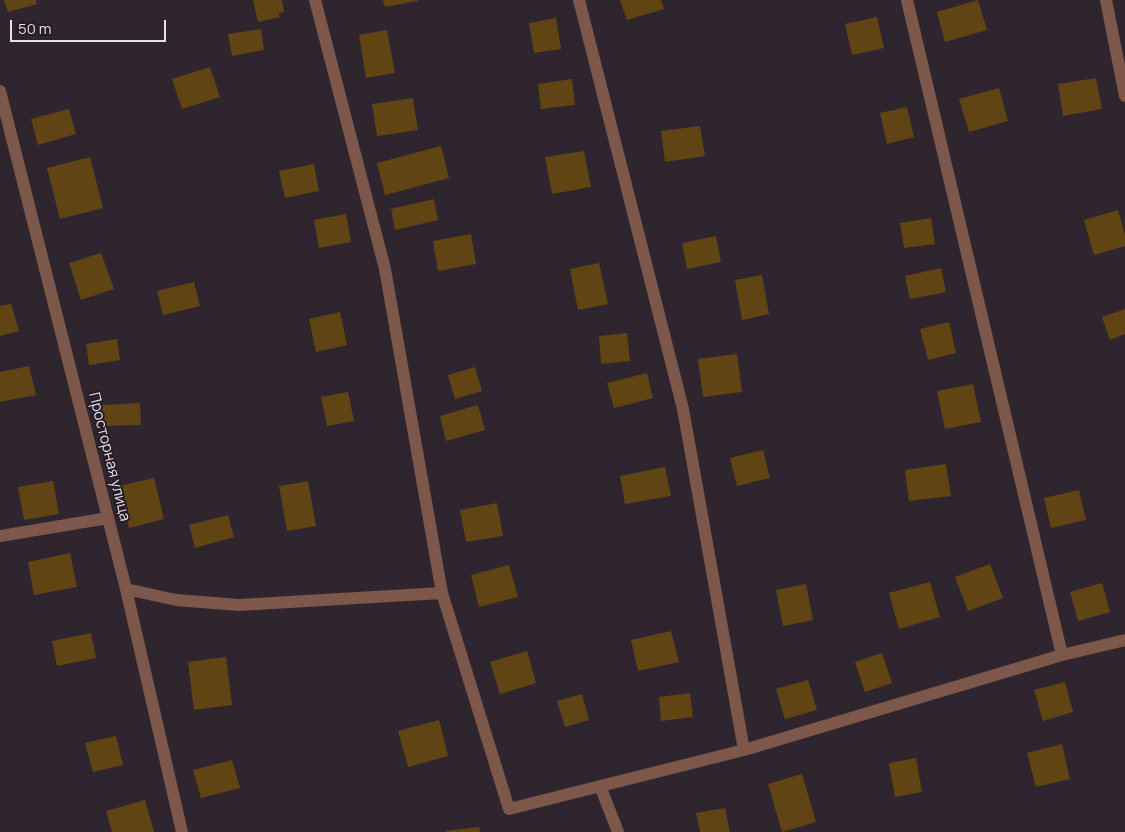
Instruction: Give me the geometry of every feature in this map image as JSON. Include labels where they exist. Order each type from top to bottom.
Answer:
[{"type":"street","points":[[315,0],[385,268],[442,593],[509,809],[744,750],[1062,655],[1125,640]]},
{"type":"street","points":[[579,0],[683,409],[744,750]]},
{"type":"street","points":[[908,0],[1062,655]]},
{"type":"street","points":[[1106,0],[1125,96]]},
{"type":"street","name":"Просторная улица","points":[[0,91],[126,589],[182,832]]},
{"type":"street","points":[[0,536],[108,518]]},
{"type":"street","points":[[126,589],[176,600],[239,605],[442,593]]},
{"type":"street","points":[[600,786],[618,832]]},
{"type":"building","points":[[4,0],[36,0],[37,4],[8,12]]},
{"type":"building","points":[[253,0],[282,0],[284,12],[279,13],[280,17],[258,22]]},
{"type":"building","points":[[383,0],[418,0],[418,1],[385,7]]},
{"type":"building","points":[[620,0],[661,0],[664,9],[627,20]]},
{"type":"building","points":[[978,0],[987,30],[945,42],[937,12]]},
{"type":"building","points":[[877,17],[884,48],[852,55],[845,24]]},
{"type":"building","points":[[556,18],[561,49],[534,53],[529,23]]},
{"type":"building","points":[[261,29],[264,50],[232,56],[228,34]]},
{"type":"building","points":[[387,30],[395,73],[366,78],[359,35]]},
{"type":"building","points":[[210,67],[220,97],[182,109],[172,79]]},
{"type":"building","points":[[1096,78],[1102,109],[1063,116],[1058,84]]},
{"type":"building","points":[[572,79],[575,105],[541,109],[538,84]]},
{"type":"building","points":[[999,88],[1008,121],[969,132],[959,99]]},
{"type":"building","points":[[413,98],[418,130],[377,136],[372,104]]},
{"type":"building","points":[[907,107],[914,137],[887,144],[880,113]]},
{"type":"building","points":[[69,109],[76,134],[38,145],[31,119]]},
{"type":"building","points":[[700,126],[705,156],[665,162],[661,131]]},
{"type":"building","points":[[441,146],[449,178],[385,195],[377,163]]},
{"type":"building","points":[[584,151],[591,187],[552,194],[545,157]]},
{"type":"building","points":[[90,157],[103,208],[60,219],[47,168]]},
{"type":"building","points":[[314,164],[319,191],[285,198],[279,171]]},
{"type":"building","points":[[434,199],[438,220],[395,230],[391,209]]},
{"type":"building","points":[[1118,210],[1125,235],[1125,246],[1094,255],[1084,220]]},
{"type":"building","points":[[346,214],[351,242],[319,248],[314,220]]},
{"type":"building","points":[[931,218],[935,244],[904,248],[900,223]]},
{"type":"building","points":[[471,234],[476,264],[438,271],[433,241]]},
{"type":"building","points":[[716,236],[721,262],[687,269],[682,243]]},
{"type":"building","points":[[101,253],[114,289],[81,300],[69,263]]},
{"type":"building","points":[[599,263],[608,304],[578,310],[570,269]]},
{"type":"building","points":[[941,268],[946,292],[910,299],[905,276]]},
{"type":"building","points":[[762,275],[769,314],[742,320],[735,280]]},
{"type":"building","points":[[194,282],[200,306],[163,315],[157,291]]},
{"type":"building","points":[[11,304],[19,331],[0,336],[0,306]]},
{"type":"building","points":[[1125,309],[1125,334],[1110,340],[1102,317]]},
{"type":"building","points":[[340,312],[347,345],[316,352],[309,319]]},
{"type":"building","points":[[949,322],[956,353],[928,360],[920,329]]},
{"type":"building","points":[[627,333],[630,361],[601,364],[599,336]]},
{"type":"building","points":[[117,339],[120,360],[89,365],[86,344]]},
{"type":"building","points":[[737,354],[742,392],[703,397],[698,359]]},
{"type":"building","points":[[29,366],[36,395],[0,402],[0,372]]},
{"type":"building","points":[[475,367],[482,391],[455,399],[448,375]]},
{"type":"building","points":[[647,373],[653,398],[614,408],[607,383]]},
{"type":"building","points":[[973,384],[981,422],[945,429],[937,391]]},
{"type":"building","points":[[348,392],[354,421],[327,426],[321,397]]},
{"type":"building","points":[[140,403],[141,425],[102,426],[101,405]]},
{"type":"building","points":[[478,405],[485,430],[446,441],[440,416]]},
{"type":"building","points":[[763,450],[770,478],[737,486],[730,458]]},
{"type":"building","points":[[946,464],[951,496],[909,501],[905,470]]},
{"type":"building","points":[[665,467],[671,496],[625,504],[620,476]]},
{"type":"building","points":[[154,478],[164,519],[129,528],[119,486]]},
{"type":"building","points":[[53,481],[59,514],[24,520],[18,487]]},
{"type":"building","points":[[308,481],[316,526],[287,531],[279,486]]},
{"type":"building","points":[[1079,490],[1086,520],[1051,528],[1044,498]]},
{"type":"building","points":[[497,503],[503,536],[466,542],[460,510]]},
{"type":"building","points":[[228,515],[234,537],[195,548],[189,525]]},
{"type":"building","points":[[70,553],[77,587],[34,595],[28,562]]},
{"type":"building","points":[[990,564],[1003,598],[968,611],[955,577]]},
{"type":"building","points":[[509,565],[518,597],[479,607],[471,575]]},
{"type":"building","points":[[930,582],[940,617],[899,629],[889,593]]},
{"type":"building","points":[[1102,583],[1110,612],[1078,621],[1070,592]]},
{"type":"building","points":[[806,584],[813,620],[783,626],[776,590]]},
{"type":"building","points":[[671,631],[679,662],[638,671],[631,640]]},
{"type":"building","points":[[91,633],[96,658],[57,666],[52,641]]},
{"type":"building","points":[[527,651],[536,683],[500,694],[490,662]]},
{"type":"building","points":[[882,653],[892,683],[865,692],[855,662]]},
{"type":"building","points":[[226,657],[232,705],[194,710],[188,662]]},
{"type":"building","points":[[808,680],[817,710],[785,719],[776,689]]},
{"type":"building","points":[[1065,682],[1073,712],[1043,721],[1034,690]]},
{"type":"building","points":[[690,693],[693,717],[661,721],[659,697]]},
{"type":"building","points":[[582,694],[589,720],[565,727],[557,701]]},
{"type":"building","points":[[439,720],[448,756],[408,767],[398,731]]},
{"type":"building","points":[[116,736],[123,765],[93,772],[85,743]]},
{"type":"building","points":[[1062,744],[1070,779],[1036,787],[1027,753]]},
{"type":"building","points":[[916,758],[922,792],[895,797],[889,763]]},
{"type":"building","points":[[232,760],[240,788],[201,798],[193,770]]},
{"type":"building","points":[[802,774],[816,822],[782,832],[768,784]]},
{"type":"building","points":[[145,800],[154,832],[112,832],[106,811]]},
{"type":"building","points":[[725,808],[730,832],[700,832],[696,813]]},
{"type":"building","points":[[479,827],[480,832],[446,832],[446,831]]}]
